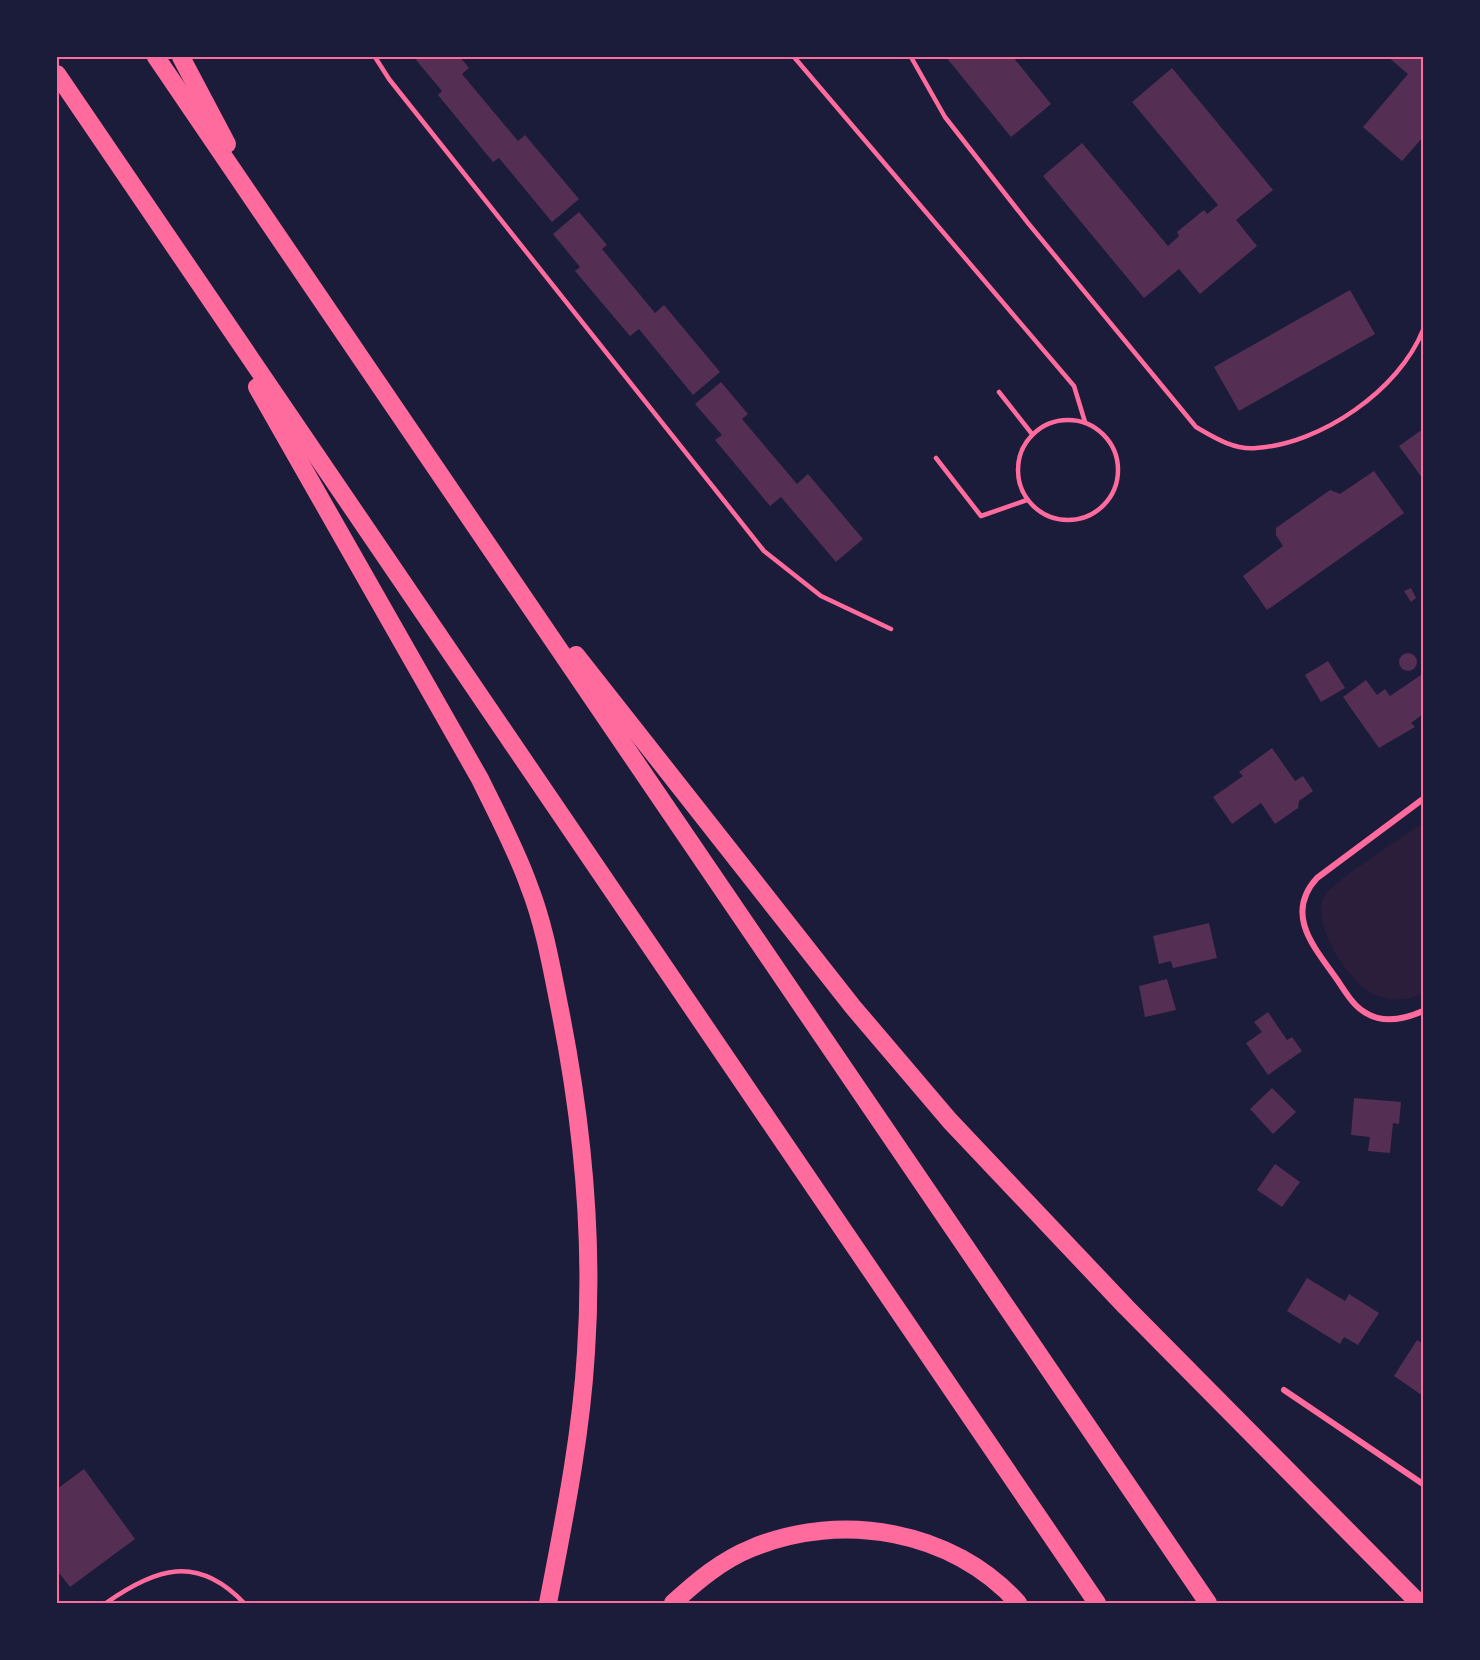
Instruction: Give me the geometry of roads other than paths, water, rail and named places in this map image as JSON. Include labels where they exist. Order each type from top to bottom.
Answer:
[{"type":"highway","points":[[156,57],[1208,1603]]},
{"type":"highway","points":[[181,57],[273,230]]},
{"type":"highway","points":[[59,78],[1097,1603]]},
{"type":"highway","points":[[189,268],[480,779],[511,841],[530,887],[543,930],[577,1101],[588,1226],[589,1289],[580,1417],[572,1479],[548,1603]]},
{"type":"highway","points":[[478,531],[853,1007],[929,1097],[1126,1307],[1419,1603]]},
{"type":"highway","points":[[673,1603],[721,1564],[751,1548],[783,1537],[820,1530],[859,1529],[898,1535],[933,1545],[988,1575],[1018,1603]]},
{"type":"street","points":[[1423,799],[1317,878],[1305,894],[1302,914],[1306,930],[1315,948],[1360,1009],[1367,1014],[1387,1019],[1411,1016],[1423,1011]]},
{"type":"street","points":[[1284,1389],[1423,1484]]},
{"type":"lane","points":[[375,57],[389,79],[764,551],[821,596],[891,629]]},
{"type":"lane","points":[[794,57],[1074,386],[1085,422]]},
{"type":"lane","points":[[911,57],[945,117],[1028,223],[1196,427],[1224,443],[1254,448],[1286,443],[1321,429],[1364,404],[1395,377],[1423,330]]},
{"type":"lane","points":[[999,392],[1032,434]]},
{"type":"lane","points":[[1069,419],[1085,422],[1100,431],[1112,444],[1118,461],[1118,478],[1112,495],[1101,508],[1086,518],[1069,521],[1053,519],[1039,512],[1027,500],[1020,486],[1017,470],[1020,454],[1032,434],[1053,421],[1069,419]]},
{"type":"lane","points":[[936,458],[981,516],[1027,500]]},
{"type":"lane","points":[[106,1603],[134,1584],[169,1570],[207,1575],[244,1603]]}]
